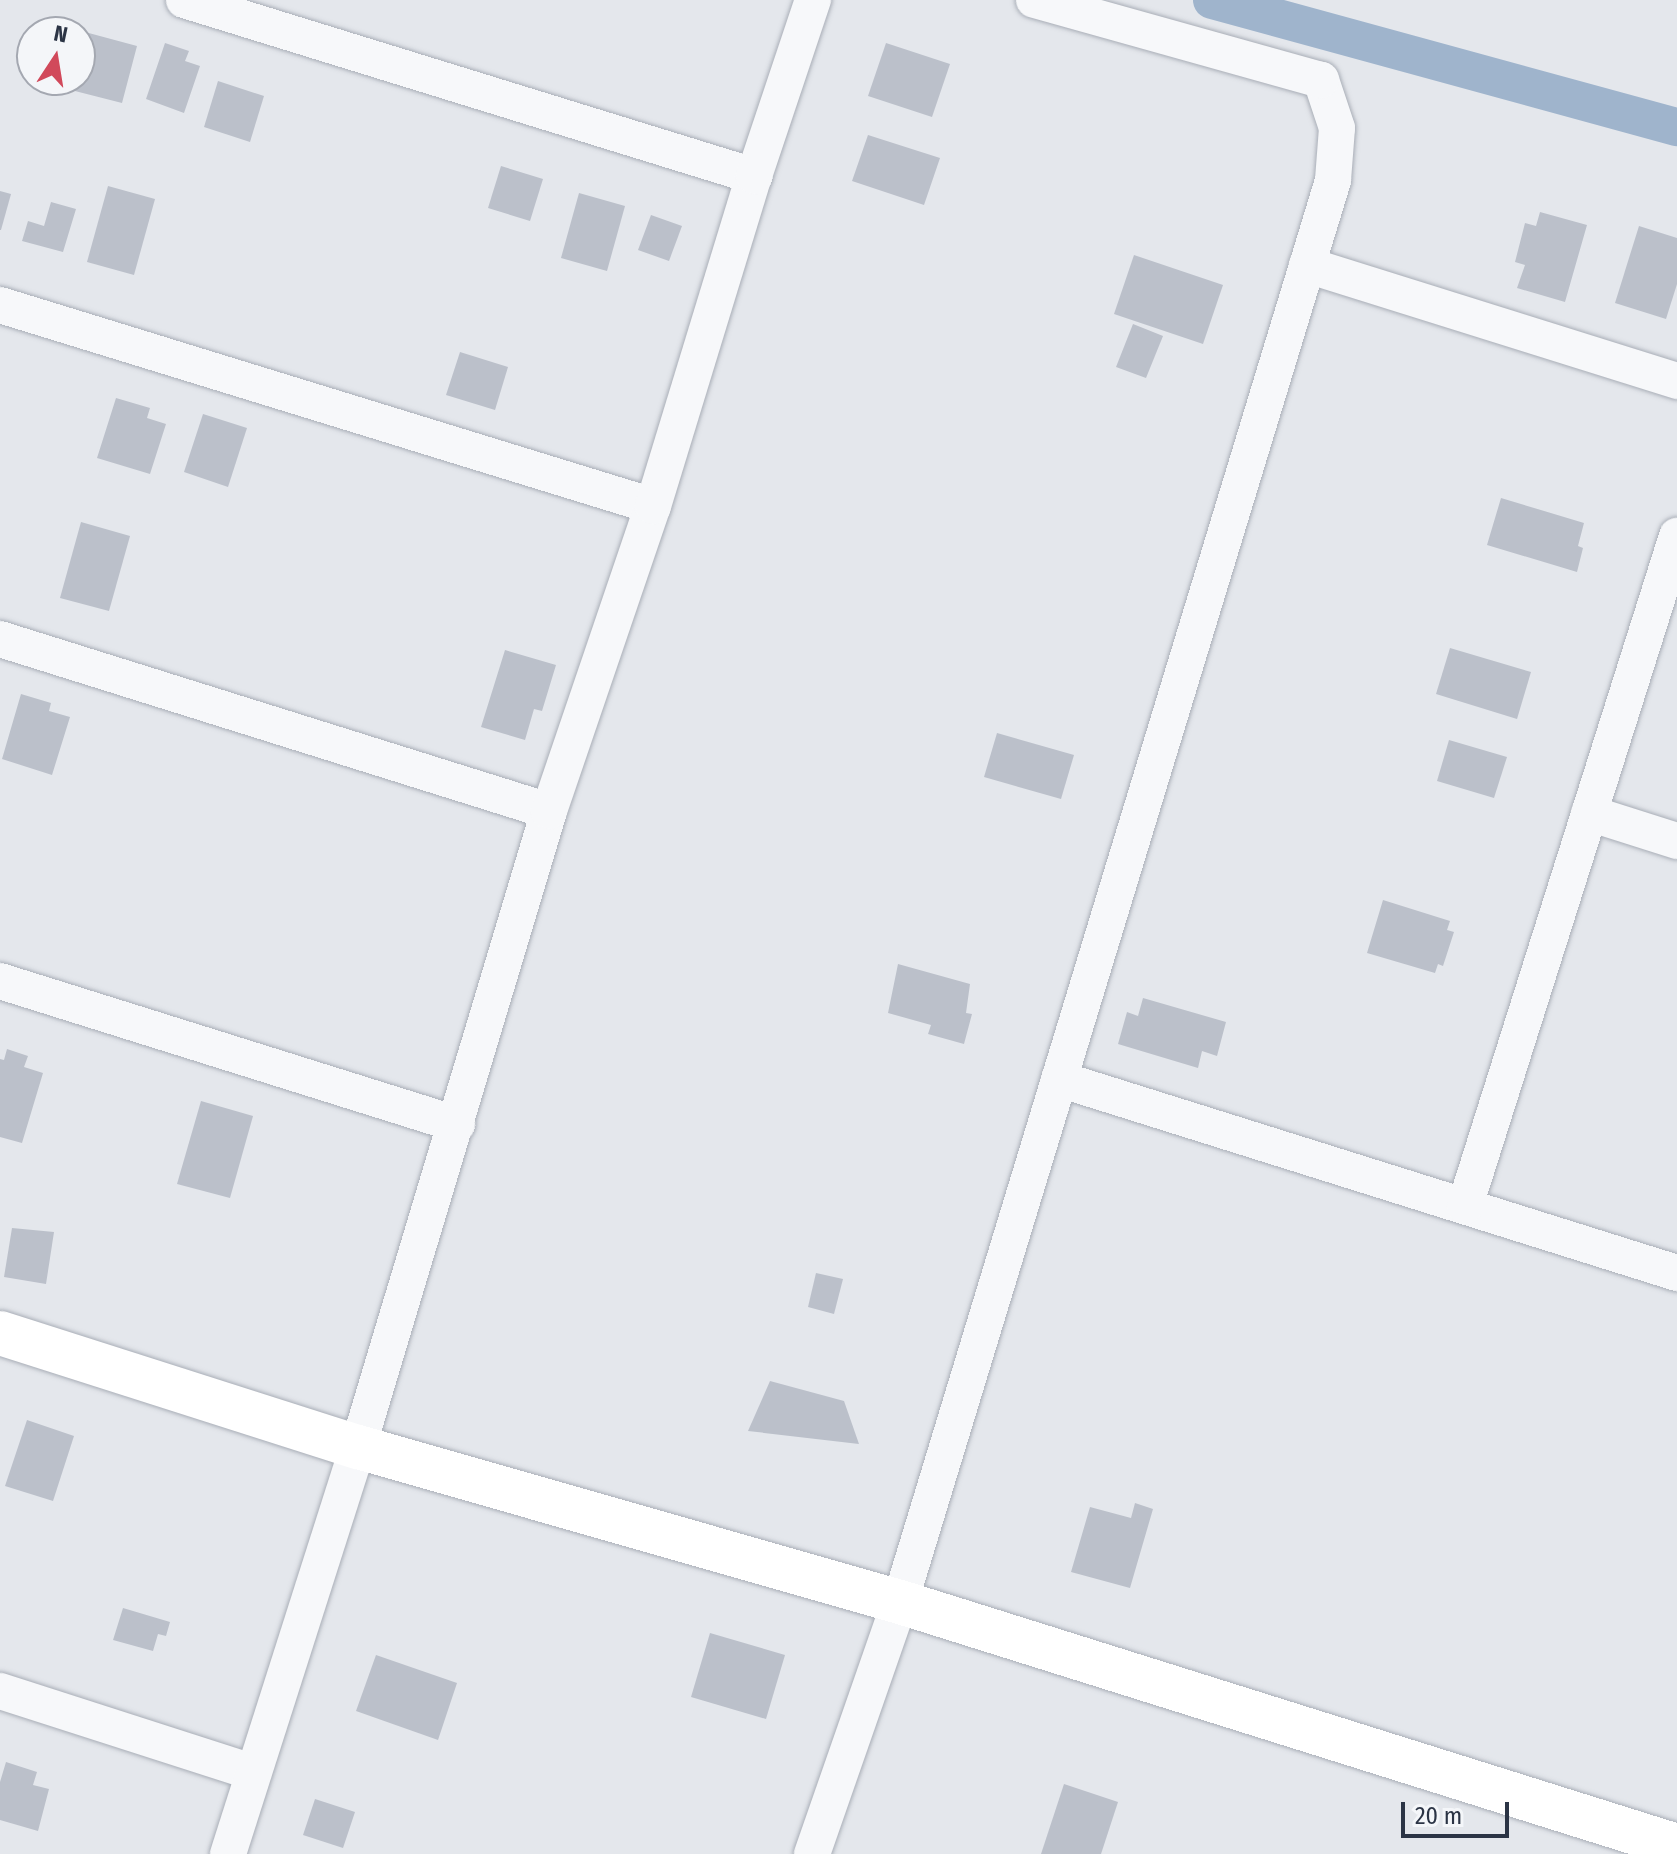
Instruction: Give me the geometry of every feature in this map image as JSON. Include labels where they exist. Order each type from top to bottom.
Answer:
[{"type":"street","points":[[184,0],[754,176]]},
{"type":"street","points":[[228,1854],[358,1447],[549,811],[653,506],[754,176],[813,0]]},
{"type":"street","points":[[812,1854],[900,1602],[1333,180],[1337,128],[1321,80],[1034,0]]},
{"type":"street","points":[[1307,265],[1677,381]]},
{"type":"street","points":[[0,305],[653,506]]},
{"type":"street","points":[[1465,1206],[1677,536]]},
{"type":"street","points":[[0,639],[549,811]]},
{"type":"street","points":[[1589,813],[1677,841]]},
{"type":"street","points":[[0,981],[457,1124]]},
{"type":"street","points":[[1059,1079],[1677,1273]]},
{"type":"street","points":[[0,1333],[358,1447],[900,1602],[1677,1846]]},
{"type":"street","points":[[0,1691],[253,1772]]},
{"type":"building","points":[[96,35],[137,46],[122,103],[95,96]]},
{"type":"building","points":[[165,43],[189,51],[185,61],[200,66],[184,113],[146,99]]},
{"type":"building","points":[[886,43],[950,64],[932,117],[868,96]]},
{"type":"building","points":[[218,81],[264,96],[250,142],[204,127]]},
{"type":"building","points":[[868,135],[940,158],[924,205],[852,181]]},
{"type":"building","points":[[501,166],[543,179],[530,221],[488,208]]},
{"type":"building","points":[[108,186],[155,199],[134,275],[87,262]]},
{"type":"building","points":[[0,191],[11,194],[1,230],[0,230]]},
{"type":"building","points":[[579,193],[625,206],[607,271],[561,258]]},
{"type":"building","points":[[51,202],[76,209],[63,252],[22,241],[28,221],[44,226]]},
{"type":"building","points":[[1540,212],[1587,225],[1565,302],[1517,288],[1525,265],[1515,262],[1525,223],[1536,226]]},
{"type":"building","points":[[651,215],[682,226],[669,261],[638,250]]},
{"type":"building","points":[[1639,226],[1677,238],[1677,284],[1666,319],[1615,303]]},
{"type":"building","points":[[1134,255],[1223,285],[1203,344],[1114,314]]},
{"type":"building","points":[[1133,324],[1163,336],[1146,378],[1116,367]]},
{"type":"building","points":[[460,352],[508,367],[495,410],[446,395]]},
{"type":"building","points":[[116,398],[150,408],[147,418],[166,424],[150,474],[97,458]]},
{"type":"building","points":[[203,414],[247,428],[228,487],[184,472]]},
{"type":"building","points":[[1501,498],[1584,523],[1578,546],[1583,548],[1577,572],[1487,545]]},
{"type":"building","points":[[81,522],[130,536],[109,611],[60,598]]},
{"type":"building","points":[[1450,648],[1531,672],[1517,719],[1436,694]]},
{"type":"building","points":[[505,650],[556,665],[542,711],[534,709],[525,740],[481,727]]},
{"type":"building","points":[[21,694],[51,703],[49,711],[70,717],[52,775],[2,759]]},
{"type":"building","points":[[997,733],[1074,755],[1061,799],[984,777]]},
{"type":"building","points":[[1449,740],[1507,757],[1494,798],[1437,781]]},
{"type":"building","points":[[1383,900],[1450,921],[1447,930],[1454,932],[1443,966],[1438,964],[1435,973],[1367,953]]},
{"type":"building","points":[[898,964],[970,984],[966,1013],[972,1014],[964,1044],[928,1034],[931,1025],[888,1013]]},
{"type":"building","points":[[1143,998],[1226,1022],[1217,1056],[1202,1051],[1198,1068],[1118,1044],[1127,1012],[1138,1016]]},
{"type":"building","points":[[7,1049],[28,1056],[24,1067],[43,1073],[22,1143],[0,1137],[0,1059],[4,1060]]},
{"type":"building","points":[[201,1101],[253,1116],[230,1198],[177,1184]]},
{"type":"building","points":[[12,1228],[54,1232],[46,1284],[4,1277]]},
{"type":"building","points":[[816,1273],[843,1279],[834,1314],[808,1307]]},
{"type":"building","points":[[770,1381],[844,1401],[859,1444],[748,1431]]},
{"type":"building","points":[[27,1420],[74,1436],[53,1501],[5,1486]]},
{"type":"building","points":[[1135,1503],[1153,1509],[1130,1588],[1071,1572],[1090,1507],[1131,1518]]},
{"type":"building","points":[[123,1608],[170,1622],[166,1636],[158,1634],[153,1651],[113,1640]]},
{"type":"building","points":[[710,1633],[785,1655],[766,1719],[691,1697]]},
{"type":"building","points":[[376,1655],[457,1683],[438,1740],[356,1711]]},
{"type":"building","points":[[6,1762],[37,1772],[33,1785],[49,1789],[38,1831],[0,1820],[0,1782]]},
{"type":"building","points":[[1064,1784],[1118,1802],[1101,1854],[1041,1854]]},
{"type":"building","points":[[315,1799],[355,1812],[343,1848],[303,1835]]},
{"type":"waterway","points":[[1212,0],[1677,127]]}]
